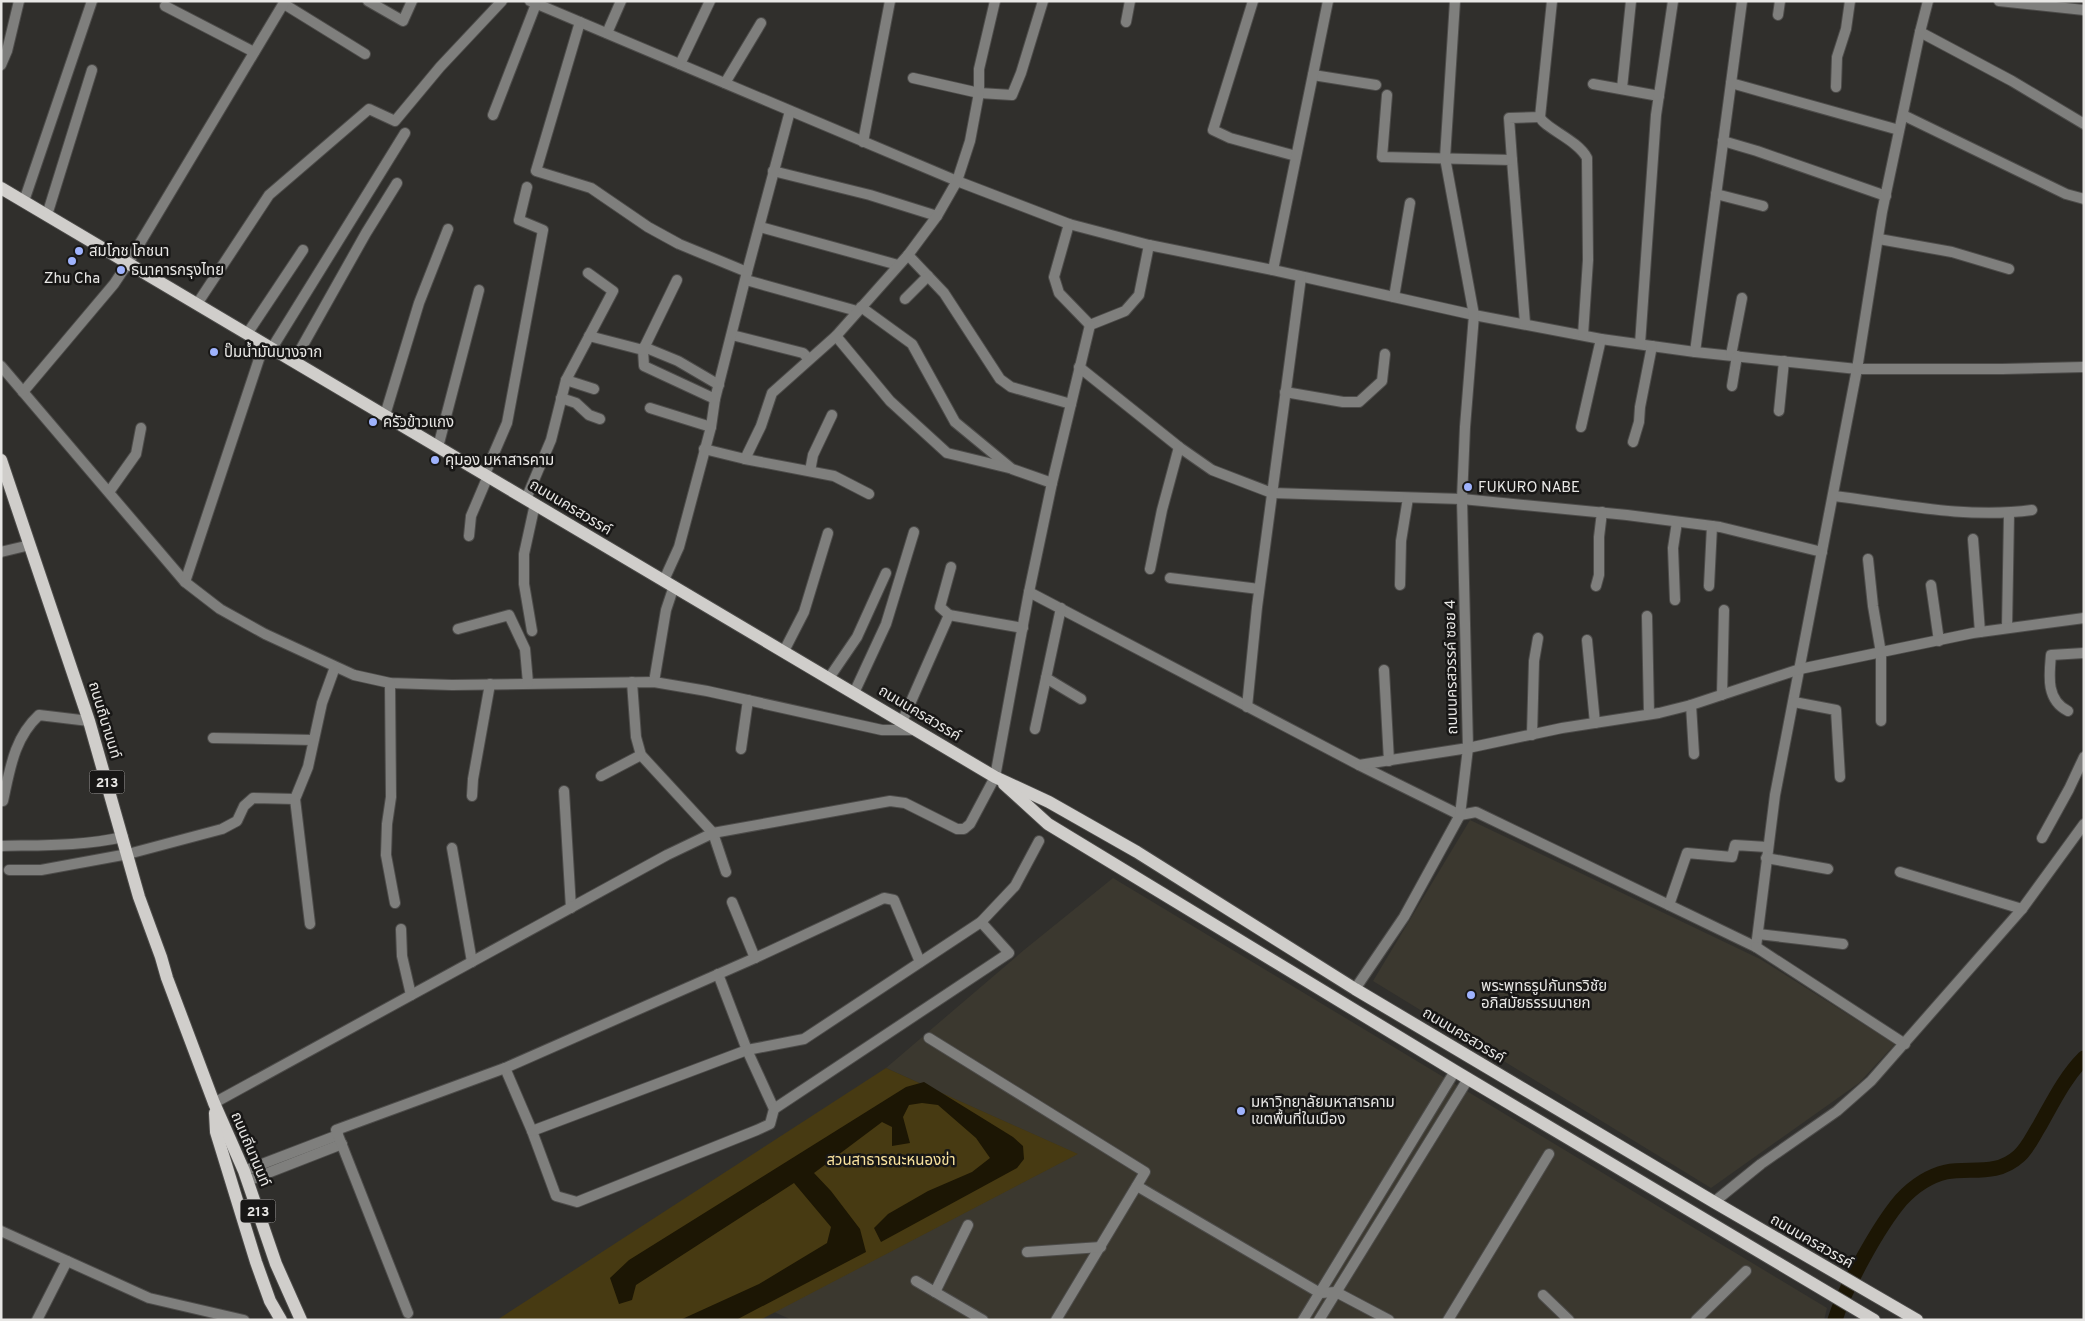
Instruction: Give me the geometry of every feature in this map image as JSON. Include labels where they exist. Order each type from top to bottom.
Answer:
[{"type":"main road","name":"ถนนนครสวรรค์","points":[[1,188],[995,777],[1049,802],[1137,852],[1355,990],[1917,1320]]},
{"type":"main road","name":"ถนนถีนานนท์","points":[[1,460],[89,722],[139,898],[214,1103],[246,1176],[276,1264],[301,1320]]},
{"type":"main road","name":"ถนนนครสวรรค์","points":[[995,777],[1040,818],[1468,1079],[1874,1320]]},
{"type":"main road","points":[[1040,818],[1049,802]]},
{"type":"main road","name":"ถนนถีนานนท์","points":[[214,1103],[216,1132],[270,1302],[281,1320]]},
{"type":"main road","points":[[1644,1183],[1654,1167]]},
{"type":"main road","points":[[238,1203],[254,1198]]},
{"type":"street","points":[[1,65],[7,51],[19,1]]},
{"type":"street","points":[[24,201],[92,1]]},
{"type":"street","points":[[368,1],[403,21],[412,1]]},
{"type":"street","points":[[197,304],[269,195],[369,109],[395,121],[440,67],[502,1]]},
{"type":"street","points":[[607,33],[622,1]]},
{"type":"street","points":[[680,64],[710,1]]},
{"type":"street","points":[[863,142],[890,1]]},
{"type":"street","points":[[745,459],[761,426],[772,393],[836,336],[908,255],[937,216],[957,181],[970,141],[979,93],[979,69],[995,1]]},
{"type":"street","points":[[913,78],[979,93],[1012,95],[1021,73],[1043,1]]},
{"type":"street","points":[[1126,22],[1130,1]]},
{"type":"street","points":[[1254,1],[1213,130],[1230,138],[1296,156]]},
{"type":"street","points":[[1273,270],[1328,1]]},
{"type":"street","name":"ถนนนครสวรรค์ ซอย 4","points":[[1355,990],[1404,917],[1460,814],[1468,748],[1462,499],[1465,427],[1474,315],[1445,158],[1455,1]]},
{"type":"street","points":[[1552,1],[1540,117],[1545,124],[1558,131],[1578,147],[1587,158],[1588,269],[1583,335]]},
{"type":"street","points":[[1622,88],[1631,1]]},
{"type":"street","points":[[1640,344],[1651,176],[1659,96],[1672,1]]},
{"type":"street","points":[[1695,352],[1742,1]]},
{"type":"street","points":[[1778,15],[1780,1]]},
{"type":"street","points":[[1836,87],[1837,57],[1846,29],[1850,1]]},
{"type":"street","points":[[1756,947],[1775,795],[1834,496],[1886,196],[1928,1]]},
{"type":"street","points":[[1999,1],[2084,10]]},
{"type":"street","points":[[23,392],[114,284],[284,2],[365,54]]},
{"type":"street","points":[[493,115],[533,3],[957,181],[1069,224],[1149,245],[1273,270],[1474,315],[1601,339],[1695,352],[1857,369],[2084,367]]},
{"type":"street","points":[[165,6],[254,52]]},
{"type":"street","points":[[580,22],[536,172],[591,188],[679,244],[746,276],[859,309],[912,344],[955,422],[1012,469]]},
{"type":"street","points":[[725,83],[761,23]]},
{"type":"street","points":[[1920,32],[2084,124]]},
{"type":"street","points":[[47,215],[92,70]]},
{"type":"street","points":[[1313,75],[1376,85]]},
{"type":"street","points":[[1731,83],[1899,130]]},
{"type":"street","points":[[1594,84],[1659,96]]},
{"type":"street","points":[[1386,95],[1382,157],[1512,160]]},
{"type":"street","points":[[654,682],[669,583],[711,428],[715,399],[790,111]]},
{"type":"street","points":[[1903,115],[2066,194],[2084,199]]},
{"type":"street","points":[[1526,324],[1509,118],[1540,117]]},
{"type":"street","points":[[185,582],[268,346],[405,133]]},
{"type":"street","points":[[1723,141],[1886,196]]},
{"type":"street","points":[[773,171],[870,195],[937,216]]},
{"type":"street","points":[[294,361],[366,233],[397,183]]},
{"type":"street","points":[[469,536],[471,516],[507,423],[543,230],[519,220],[527,187]]},
{"type":"street","points":[[1716,194],[1763,206]]},
{"type":"street","points":[[1394,297],[1410,203]]},
{"type":"street","points":[[1069,224],[1054,277],[1059,292],[1090,325]]},
{"type":"street","points":[[760,227],[898,264]]},
{"type":"street","points":[[385,415],[418,303],[448,229]]},
{"type":"street","points":[[1879,238],[1952,252],[2009,269]]},
{"type":"street","points":[[1090,325],[1125,311],[1139,294],[1149,245]]},
{"type":"street","points":[[247,334],[303,250]]},
{"type":"street","points":[[908,255],[944,293],[1000,379],[1011,387],[1071,404]]},
{"type":"street","points":[[532,631],[524,584],[524,554],[531,501],[551,440],[566,380],[613,291],[588,273]]},
{"type":"street","points":[[904,299],[928,276]]},
{"type":"street","points":[[1247,707],[1259,588],[1301,277]]},
{"type":"street","points":[[677,280],[644,349],[644,366],[715,399]]},
{"type":"street","points":[[438,447],[479,290]]},
{"type":"street","points":[[1732,386],[1742,298]]},
{"type":"street","points":[[214,1103],[667,855],[713,833],[890,800],[905,803],[957,830],[964,829],[970,824],[995,777],[1029,592],[1052,483],[1090,325]]},
{"type":"street","points":[[732,334],[803,353],[809,359]]},
{"type":"street","points":[[589,336],[644,349],[678,361],[719,385]]},
{"type":"street","points":[[836,336],[890,401],[947,454],[1012,469],[1052,483]]},
{"type":"street","points":[[1582,427],[1601,339]]},
{"type":"street","points":[[1633,442],[1639,422],[1640,407],[1652,346]]},
{"type":"street","points":[[1285,392],[1343,402],[1362,401],[1382,381],[1385,354]]},
{"type":"street","points":[[1779,411],[1784,361]]},
{"type":"street","points":[[1,366],[185,582],[217,607],[335,668],[354,675],[390,682],[452,685],[654,682],[748,700],[882,730],[918,730]]},
{"type":"street","points":[[1079,367],[1179,447],[1212,470],[1272,494],[1462,499],[1602,512],[1712,526],[1822,552]]},
{"type":"street","points":[[566,380],[594,389]]},
{"type":"street","points":[[561,398],[576,403],[589,415],[600,419]]},
{"type":"street","points":[[650,408],[711,428]]},
{"type":"street","points":[[810,471],[813,455],[832,415]]},
{"type":"street","points":[[109,492],[136,454],[141,428]]},
{"type":"street","points":[[1150,569],[1162,510],[1179,447]]},
{"type":"street","points":[[704,449],[834,476],[869,494]]},
{"type":"street","points":[[1834,496],[1944,511],[2009,514],[2032,510]]},
{"type":"street","points":[[1400,585],[1401,541],[1408,498]]},
{"type":"street","points":[[1596,586],[1599,575],[1599,537],[1602,512]]},
{"type":"street","points":[[2007,628],[2009,514]]},
{"type":"street","points":[[1675,600],[1674,548],[1677,522]]},
{"type":"street","points":[[1708,586],[1712,526]]},
{"type":"street","points":[[854,693],[886,624],[914,532]]},
{"type":"street","points":[[784,651],[804,612],[828,533]]},
{"type":"street","points":[[1973,538],[1980,632]]},
{"type":"street","points":[[1,552],[30,544]]},
{"type":"street","points":[[1868,558],[1873,606],[1881,653],[1882,720]]},
{"type":"street","points":[[951,567],[940,607],[949,616],[1022,628]]},
{"type":"street","points":[[830,678],[857,636],[886,572]]},
{"type":"street","points":[[1170,578],[1259,588]]},
{"type":"street","points":[[1931,585],[1939,641]]},
{"type":"street","points":[[1029,592],[1359,765],[1460,814],[1476,812],[1756,947],[1905,1044]]},
{"type":"street","points":[[1035,729],[1061,608]]},
{"type":"street","points":[[1722,694],[1724,610]]},
{"type":"street","points":[[458,629],[509,615],[525,649],[528,683]]},
{"type":"street","points":[[902,722],[949,616]]},
{"type":"street","points":[[1647,616],[1649,714]]},
{"type":"street","points":[[1359,765],[1468,748],[1562,728],[1649,714],[1691,705],[1800,669],[1980,632],[2084,618]]},
{"type":"street","points":[[1532,735],[1534,661],[1538,638]]},
{"type":"street","points":[[1587,640],[1595,723]]},
{"type":"street","points":[[2068,711],[2059,707],[2051,691],[2051,655],[2084,654]]},
{"type":"street","points":[[310,924],[295,799],[308,767],[322,703],[335,668]]},
{"type":"street","points":[[1384,670],[1389,761]]},
{"type":"street","points":[[1046,678],[1081,699]]},
{"type":"street","points":[[390,682],[391,797],[387,824],[386,855],[395,903]]},
{"type":"street","points":[[632,682],[636,738],[641,755],[713,833],[726,872]]},
{"type":"street","points":[[472,796],[473,779],[490,684]]},
{"type":"street","points":[[741,749],[748,700]]},
{"type":"street","points":[[1794,702],[1836,710],[1840,777]]},
{"type":"street","points":[[1691,705],[1694,754]]},
{"type":"street","points":[[3,801],[12,759],[26,727],[39,715],[89,722]]},
{"type":"street","points":[[213,738],[313,740]]},
{"type":"street","points":[[601,776],[641,755]]},
{"type":"street","points":[[2042,838],[2069,790],[2084,756]]},
{"type":"street","points":[[564,791],[571,908]]},
{"type":"street","points":[[9,870],[41,870],[128,854],[222,829],[238,821],[244,806],[253,798],[295,799]]},
{"type":"street","points":[[1714,1202],[1768,1159],[1837,1110],[1870,1081],[1905,1044],[2022,910],[2082,827]]},
{"type":"street","points":[[1,846],[75,844],[123,837]]},
{"type":"street","points":[[532,1131],[747,1050],[804,1039],[981,922],[1015,886],[1039,841]]},
{"type":"street","points":[[1669,905],[1687,853],[1732,858],[1735,845],[1828,869]]},
{"type":"street","points":[[452,848],[472,962]]},
{"type":"street","points":[[1900,872],[2022,910]]},
{"type":"street","points":[[408,1313],[336,1130],[505,1068],[756,958],[884,898],[894,900],[920,962]]},
{"type":"street","points":[[732,902],[756,958]]},
{"type":"street","points":[[774,1109],[1009,953],[981,922]]},
{"type":"street","points":[[401,929],[402,956],[411,995]]},
{"type":"street","points":[[1758,934],[1843,944]]},
{"type":"street","points":[[505,1068],[532,1131],[556,1196],[577,1202],[757,1130],[770,1124],[774,1109],[747,1050],[718,974]]},
{"type":"street","points":[[929,1038],[1145,1172],[1056,1320]]},
{"type":"street","points":[[1303,1320],[1455,1071]]},
{"type":"street","points":[[1319,1320],[1468,1079]]},
{"type":"street","points":[[246,1176],[340,1140]]},
{"type":"street","points":[[1448,1320],[1549,1154]]},
{"type":"street","points":[[1404,1155],[1416,1162]]},
{"type":"street","points":[[1137,1186],[1320,1293],[1336,1292],[1389,1320]]},
{"type":"street","points":[[1378,1197],[1391,1204]]},
{"type":"street","points":[[935,1292],[968,1225]]},
{"type":"street","points":[[1,1231],[149,1298],[244,1320]]},
{"type":"street","points":[[1355,1235],[1367,1242]]},
{"type":"street","points":[[1027,1252],[1100,1247]]},
{"type":"street","points":[[38,1320],[66,1261]]},
{"type":"street","points":[[1696,1320],[1746,1270]]},
{"type":"street","points":[[916,1280],[983,1320]]},
{"type":"street","points":[[1543,1295],[1569,1320]]},
{"type":"shaded area","points":[[1470,820],[1760,959],[1895,1044],[1859,1083],[1711,1188],[1373,981]]},
{"type":"shaded area","name":"มหาวิทยาลัยมหาสารคาม เขตพื้นที่ในเมือง","points":[[1113,878],[1827,1308],[1824,1320],[792,1320],[774,1312],[1077,1154],[886,1068],[1024,950]]},
{"type":"shaded area","points":[[924,1082],[1013,1137],[1023,1146],[1024,1159],[1017,1168],[881,1242],[874,1228],[888,1214],[928,1191],[972,1172],[990,1158],[976,1138],[938,1105],[922,1103],[909,1105],[903,1117],[910,1143],[892,1146],[892,1127],[882,1122],[814,1173],[831,1191],[860,1229],[866,1252],[736,1320],[680,1320],[759,1284],[827,1243],[831,1227],[794,1183],[636,1285],[632,1300],[619,1304],[610,1278],[629,1260],[906,1087]]},
{"type":"green space","name":"สวนสาธารณะหนองข่า","points":[[886,1068],[1078,1154],[760,1320],[497,1320]]},
{"type":"waterway","points":[[1835,1320],[1846,1291],[1864,1257],[1892,1211],[1901,1200],[1933,1176],[1946,1172],[1992,1169],[2010,1163],[2019,1156],[2030,1142],[2065,1081],[2084,1058]]},
{"type":"place","name":"สมโภช โภชนา","points":[[79,251]]},
{"type":"place","name":"Zhu Cha","points":[[72,261]]},
{"type":"place","name":"ธนาคารกรุงไทย","points":[[121,270]]},
{"type":"place","name":"ปั๊มน้ำมันบางจาก","points":[[214,352]]},
{"type":"place","name":"ครัวข้าวแกง","points":[[373,422]]},
{"type":"place","name":"คุมอง มหาสารคาม","points":[[435,460]]},
{"type":"place","name":"FUKURO NABE","points":[[1468,487]]},
{"type":"place","name":"พระพุทธรูปกันทรวิชัย อภิสมัยธรรมนายก","points":[[1471,995]]},
{"type":"place","name":"มหาวิทยาลัยมหาสารคาม เขตพื้นที่ในเมือง","points":[[1241,1111]]}]
